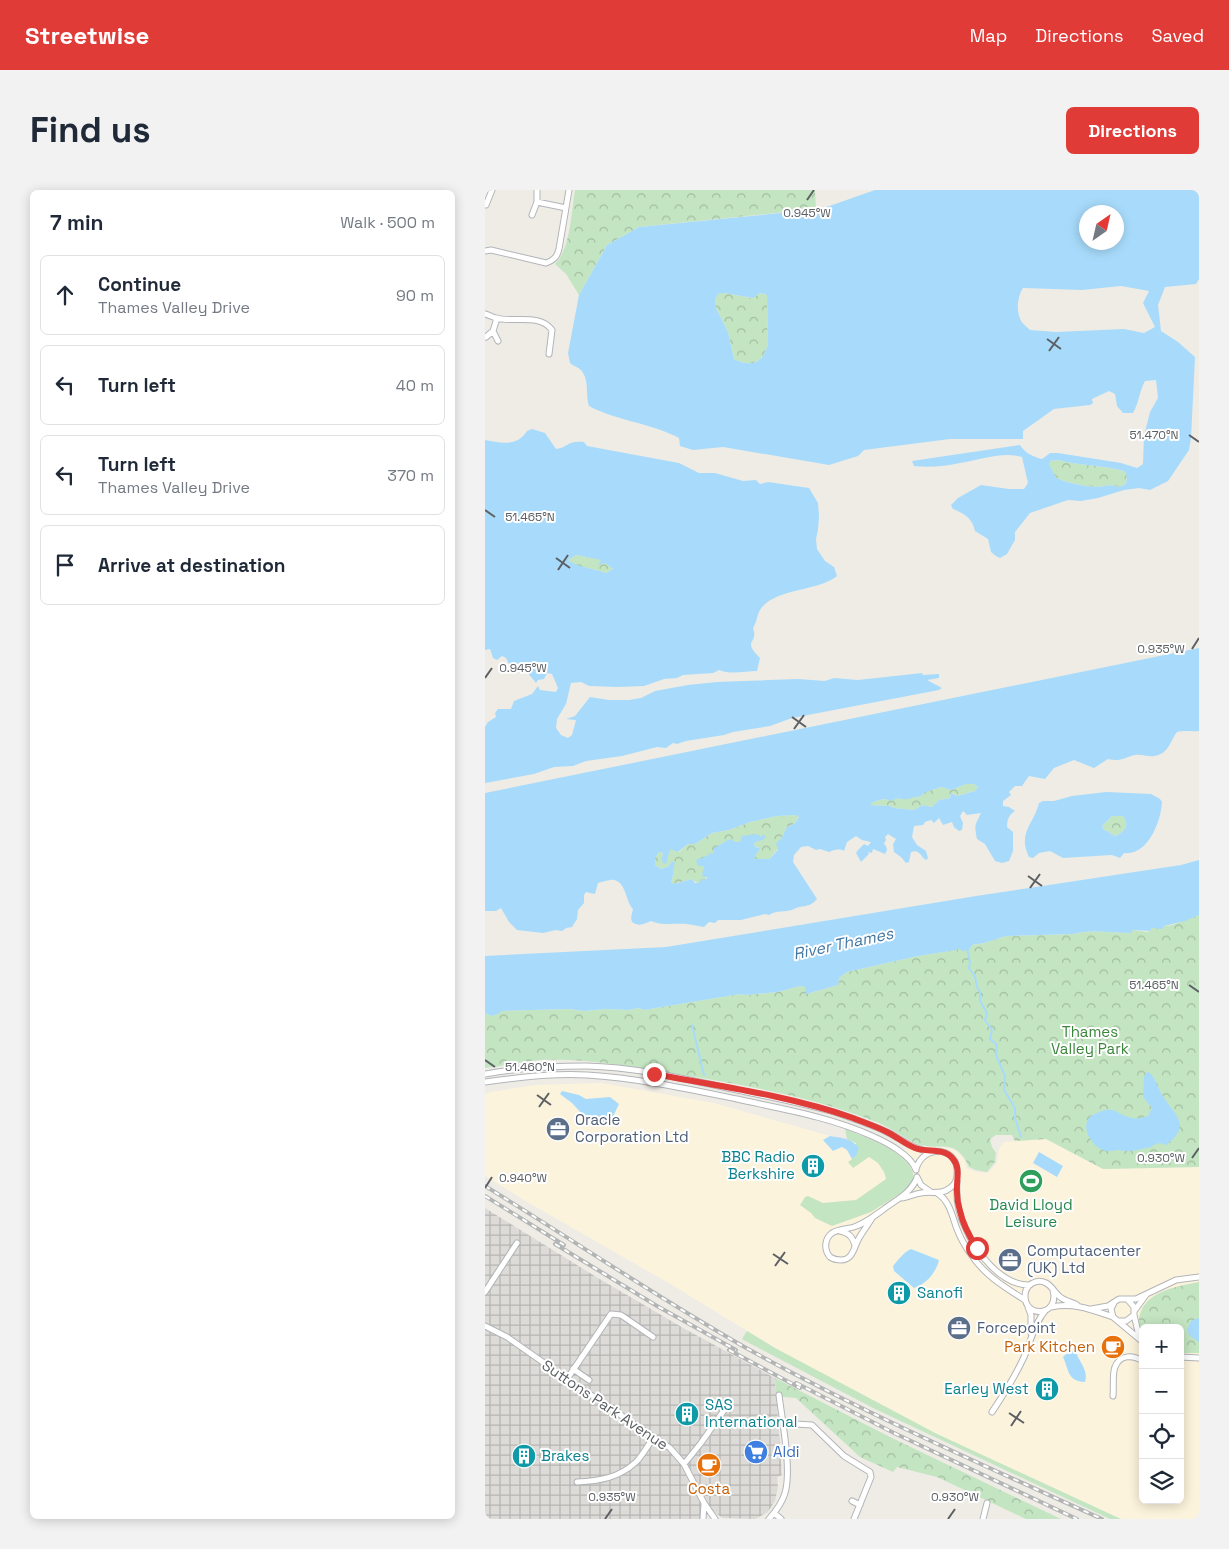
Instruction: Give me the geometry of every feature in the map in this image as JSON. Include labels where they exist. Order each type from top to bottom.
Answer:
[{"type":"street","points":[[486,206],[492,190]]},
{"type":"street","points":[[532,215],[537,202],[537,190]]},
{"type":"street","points":[[485,251],[491,250],[546,263],[553,260],[557,256],[559,249],[569,190]]},
{"type":"street","points":[[537,202],[566,208]]},
{"type":"street","points":[[485,314],[497,318],[536,320],[548,324],[552,330],[549,354]]},
{"type":"street","points":[[486,337],[493,331],[497,318]]},
{"type":"street","points":[[493,331],[498,341]]},
{"type":"street","points":[[485,1074],[527,1068],[588,1066],[713,1084],[817,1107],[876,1127],[913,1148],[932,1152]]},
{"type":"street","points":[[485,1082],[556,1074],[618,1078],[711,1094],[815,1117],[873,1136],[907,1157],[914,1164],[917,1178],[921,1185],[931,1192]]},
{"type":"street","points":[[916,1170],[918,1163],[924,1155],[932,1152],[940,1151],[952,1158],[958,1169],[957,1192],[959,1210],[964,1227],[988,1263],[1000,1274],[1014,1282],[1030,1285]]},
{"type":"street","points":[[872,1218],[855,1246],[853,1253],[845,1260],[839,1260],[829,1255],[825,1246],[826,1240],[832,1233],[856,1226],[872,1218],[902,1198],[914,1185],[917,1178]]},
{"type":"street","points":[[902,1198],[931,1192],[944,1192],[950,1188],[957,1178]]},
{"type":"street","points":[[937,1193],[946,1201],[970,1254],[996,1281],[1025,1300]]},
{"type":"street","points":[[839,1231],[851,1235],[855,1246]]},
{"type":"street","points":[[485,1292],[517,1243]]},
{"type":"street","points":[[1091,1309],[1108,1306],[1119,1299],[1136,1299],[1176,1280],[1199,1277]]},
{"type":"street","points":[[1029,1346],[1031,1315],[1025,1300],[1025,1293],[1030,1285],[1041,1281],[1050,1285],[1064,1300],[1077,1306]]},
{"type":"street","points":[[1051,1307],[1055,1298],[1053,1290]]},
{"type":"street","points":[[1118,1321],[1126,1322],[1134,1313],[1140,1301],[1148,1293]]},
{"type":"street","points":[[1128,1300],[1133,1304],[1139,1336]]},
{"type":"street","points":[[1113,1316],[1111,1309],[1114,1302]]},
{"type":"street","points":[[1028,1307],[1036,1311],[1059,1305],[1091,1309],[1113,1316],[1139,1338]]},
{"type":"street","points":[[992,1412],[1007,1391],[1029,1346],[1036,1324],[1045,1310]]},
{"type":"street","points":[[567,1379],[611,1314],[621,1315],[653,1337]]},
{"type":"street","name":"Suttons Park Avenue","points":[[485,1326],[507,1337],[670,1448],[684,1464],[704,1503],[715,1519]]},
{"type":"street","points":[[1113,1396],[1115,1367],[1117,1364],[1126,1356],[1139,1359]]},
{"type":"street","points":[[1184,1357],[1199,1358]]},
{"type":"street","points":[[573,1369],[589,1380]]},
{"type":"street","points":[[769,1519],[780,1504],[785,1491],[787,1470],[779,1395]]},
{"type":"street","points":[[684,1464],[727,1406]]},
{"type":"street","points":[[783,1426],[795,1424],[813,1425],[844,1456],[870,1472],[871,1477],[853,1519]]},
{"type":"street","points":[[577,1482],[600,1481],[621,1472],[636,1462],[654,1437]]},
{"type":"street","points":[[852,1501],[860,1505]]},
{"type":"street","points":[[703,1519],[704,1503]]},
{"type":"street","points":[[983,1519],[987,1504]]},
{"type":"street","points":[[774,1513],[781,1519]]},
{"type":"shaded area","points":[[601,1083],[714,1103],[883,1151],[943,1147],[955,1150],[964,1159],[967,1168],[976,1172],[988,1173],[997,1163],[999,1149],[1004,1142],[1046,1139],[1103,1169],[1199,1167],[1199,1519],[1121,1519],[935,1433],[775,1348],[667,1282],[529,1203],[485,1176],[485,1093],[535,1085]]},
{"type":"shaded area","points":[[485,1208],[685,1329],[775,1378],[782,1475],[777,1477],[778,1487],[775,1501],[768,1512],[755,1519],[723,1518],[712,1511],[701,1519],[485,1519]]},
{"type":"green space","points":[[575,190],[815,190],[816,209],[639,227],[607,245],[579,295],[566,274],[555,264],[564,249],[567,239]]},
{"type":"green space","points":[[724,293],[752,298],[760,293],[767,295],[768,344],[763,356],[756,362],[746,363],[734,359],[728,332],[715,306],[718,294]]},
{"type":"green space","points":[[1058,460],[1124,471],[1127,476],[1126,484],[1119,487],[1110,485],[1098,487],[1067,482],[1056,478],[1048,464],[1050,461]]},
{"type":"green space","points":[[576,555],[602,560],[599,564],[605,563],[613,569],[606,573],[577,567],[568,560]]},
{"type":"green space","points":[[966,784],[974,784],[978,787],[975,791],[957,796],[951,793],[950,798],[939,800],[933,807],[923,805],[914,810],[868,805],[879,800],[919,797],[925,792],[941,787],[951,790]]},
{"type":"green space","points":[[777,816],[799,816],[794,824],[787,827],[778,849],[769,859],[754,858],[760,847],[757,848],[754,845],[755,841],[763,840],[761,837],[743,841],[716,853],[703,866],[705,868],[706,880],[700,883],[692,879],[674,884],[671,882],[674,862],[661,869],[655,865],[655,858],[659,852],[667,856],[670,849],[679,852],[688,844],[695,844],[712,833]]},
{"type":"green space","points":[[1112,816],[1123,816],[1126,822],[1124,830],[1116,836],[1104,830],[1102,826]]},
{"type":"green space","name":"Thames Valley Park","points":[[1199,915],[1199,1167],[1103,1169],[1046,1139],[1015,1141],[1012,1135],[996,1135],[990,1139],[996,1153],[995,1162],[987,1172],[969,1167],[964,1157],[952,1148],[924,1146],[879,1123],[854,1114],[754,1087],[626,1066],[575,1060],[534,1061],[485,1068],[485,1013],[491,1016],[502,1011],[569,1009],[585,1011],[639,1008],[644,1010],[740,994],[778,992],[800,986],[805,987],[810,993],[838,985],[839,978],[847,972],[918,956],[956,950],[1006,936],[1073,934],[1094,931],[1130,933],[1133,930],[1148,932],[1152,928],[1172,925]]},
{"type":"green space","points":[[845,1129],[879,1143],[904,1159],[911,1168],[914,1178],[909,1188],[871,1212],[832,1226],[815,1218],[800,1205],[805,1197],[808,1196],[823,1203],[856,1200],[886,1179],[878,1163],[869,1157],[853,1168],[848,1162],[856,1156],[856,1143],[847,1139]]},
{"type":"green space","points":[[1199,1282],[1199,1353],[1184,1353],[1184,1324],[1139,1324],[1141,1311],[1151,1298],[1166,1290]]},
{"type":"green space","points":[[747,1331],[775,1348],[935,1433],[1121,1519],[1110,1519],[873,1408],[742,1339]]},
{"type":"green space","points":[[775,1378],[890,1437],[1061,1519],[1026,1519],[937,1477],[897,1467],[893,1472],[860,1457],[796,1398],[782,1397],[776,1393]]},
{"type":"water","points":[[875,190],[1199,190],[1199,279],[1196,284],[1165,287],[1158,305],[1161,331],[1178,342],[1195,357],[1189,450],[1168,481],[1150,490],[1139,488],[1081,501],[1068,500],[1030,513],[1015,532],[1015,540],[1007,554],[1000,558],[991,552],[988,539],[975,531],[970,520],[953,509],[951,505],[958,498],[981,485],[1024,489],[1028,483],[1022,457],[999,455],[931,467],[914,466],[912,461],[1020,445],[1029,454],[1042,459],[1050,453],[1058,453],[1121,463],[1137,468],[1143,464],[1144,436],[1150,412],[1158,398],[1156,380],[1145,381],[1133,413],[1123,413],[1117,406],[1115,394],[1109,391],[1092,399],[1093,403],[1090,405],[1054,409],[1023,431],[1023,439],[950,439],[864,450],[858,456],[829,465],[723,447],[693,450],[680,446],[679,438],[668,433],[589,406],[584,374],[570,363],[568,353],[579,295],[607,245],[639,227],[821,209]],"holes":[[[1121,286],[1149,291],[1143,303],[1155,327],[1144,333],[1124,329],[1056,332],[1030,330],[1021,321],[1018,313],[1019,296],[1023,288],[1082,290]],[[724,293],[753,298],[760,293],[767,295],[768,344],[763,356],[756,362],[746,363],[734,359],[728,332],[715,306],[718,294]],[[1058,460],[1124,471],[1127,476],[1126,484],[1119,487],[1110,485],[1098,487],[1067,482],[1056,478],[1049,464],[1050,461]]]},
{"type":"water","points":[[532,429],[545,433],[556,449],[574,442],[584,442],[587,446],[679,463],[699,473],[715,473],[743,481],[756,480],[760,484],[768,482],[809,488],[818,503],[817,549],[825,561],[834,567],[837,576],[819,585],[775,598],[760,610],[753,628],[754,637],[751,645],[754,652],[760,658],[757,671],[733,673],[719,670],[713,673],[683,675],[677,678],[664,679],[644,686],[589,686],[581,682],[571,683],[566,704],[557,719],[556,728],[561,735],[568,738],[572,735],[576,720],[566,719],[575,716],[590,697],[609,700],[629,700],[641,698],[655,691],[717,682],[798,679],[825,681],[834,678],[858,680],[922,673],[923,675],[939,674],[939,678],[927,680],[942,688],[792,718],[770,726],[677,744],[673,743],[666,748],[657,747],[622,756],[586,761],[573,766],[554,767],[534,774],[485,783],[485,727],[488,722],[496,717],[495,713],[498,709],[511,709],[514,701],[532,694],[538,686],[540,690],[556,692],[558,688],[552,674],[547,673],[544,679],[538,680],[536,683],[525,667],[509,664],[506,658],[502,656],[497,660],[493,658],[490,649],[485,650],[485,440],[503,443],[514,442]],"holes":[[[576,555],[601,560],[598,565],[605,563],[613,569],[606,573],[572,563],[568,560]]]},
{"type":"water","points":[[1199,648],[1199,731],[1177,732],[1169,747],[1159,755],[1135,755],[1119,760],[1108,759],[1094,768],[1074,760],[1054,768],[1045,779],[1029,776],[1022,786],[1015,786],[1009,792],[1011,795],[1003,801],[1003,806],[1015,811],[1009,817],[1007,824],[1007,827],[1013,832],[1013,851],[1009,861],[1002,863],[995,861],[985,844],[977,839],[976,825],[981,813],[967,815],[963,811],[960,816],[963,823],[962,830],[959,831],[952,822],[943,825],[939,818],[934,823],[931,820],[923,825],[914,826],[912,837],[917,845],[926,851],[928,858],[926,860],[918,852],[914,851],[911,852],[909,862],[906,863],[894,852],[893,844],[896,839],[888,834],[885,837],[884,844],[887,850],[885,854],[873,849],[872,853],[868,852],[869,854],[861,862],[856,853],[864,844],[868,846],[871,842],[856,836],[847,842],[844,851],[838,849],[829,852],[820,849],[816,850],[808,846],[801,847],[794,855],[793,862],[817,899],[807,906],[789,911],[775,912],[769,915],[765,914],[741,920],[718,920],[715,923],[709,922],[704,927],[651,921],[642,925],[632,922],[633,909],[628,902],[624,888],[618,882],[611,880],[598,883],[595,894],[586,892],[584,903],[578,910],[577,919],[572,927],[562,931],[556,930],[543,933],[517,930],[509,922],[501,908],[496,911],[485,911],[485,793]],"holes":[[[966,784],[974,784],[978,787],[975,791],[957,796],[951,793],[950,798],[939,800],[932,807],[923,805],[914,810],[869,805],[882,799],[891,801],[898,798],[919,797],[926,792],[941,787],[951,790]],[[796,815],[799,817],[794,824],[787,827],[781,839],[776,843],[778,850],[769,859],[754,858],[761,847],[757,848],[754,845],[755,842],[763,840],[766,836],[763,835],[761,837],[758,834],[742,836],[740,842],[728,840],[714,848],[713,854],[710,853],[696,860],[698,866],[703,866],[704,868],[703,877],[707,877],[706,880],[703,879],[698,883],[695,883],[692,879],[674,884],[671,882],[675,862],[671,862],[669,866],[661,869],[655,865],[655,858],[659,852],[662,852],[661,859],[666,864],[670,849],[678,852],[688,844],[695,844],[712,833],[777,816]]]},
{"type":"water","points":[[1106,792],[1151,794],[1162,802],[1159,818],[1152,836],[1140,849],[1124,853],[1120,858],[1112,855],[1063,858],[1050,851],[1039,853],[1033,858],[1029,857],[1026,849],[1026,835],[1039,803],[1072,796]],"holes":[[[1112,816],[1123,816],[1126,825],[1119,834],[1116,836],[1104,830],[1102,826]]]},
{"type":"water","name":"River Thames","points":[[1199,860],[1199,915],[1185,921],[1164,926],[1162,929],[1152,928],[1150,931],[1133,930],[1131,933],[1094,931],[1073,934],[1006,936],[972,945],[969,950],[962,951],[958,948],[957,950],[918,956],[847,972],[839,978],[838,985],[806,994],[805,987],[800,986],[778,992],[740,994],[644,1010],[639,1008],[585,1011],[569,1009],[502,1011],[491,1016],[485,1013],[485,956],[666,947],[976,896],[1181,865]]},
{"type":"water","points":[[1147,1072],[1150,1073],[1162,1095],[1177,1116],[1180,1127],[1178,1132],[1166,1145],[1160,1143],[1135,1151],[1107,1151],[1100,1149],[1088,1135],[1086,1129],[1089,1118],[1103,1110],[1114,1110],[1126,1117],[1133,1118],[1148,1116],[1152,1108],[1143,1097],[1144,1077]]},
{"type":"water","points":[[562,1091],[579,1095],[586,1099],[610,1097],[619,1104],[609,1125],[607,1125],[582,1114],[560,1094]]},
{"type":"water","points":[[830,1136],[853,1142],[859,1148],[856,1156],[852,1159],[847,1150],[842,1147],[833,1151],[823,1140]]},
{"type":"water","points":[[1039,1152],[1063,1166],[1057,1177],[1033,1163]]},
{"type":"water","points":[[911,1249],[939,1260],[936,1269],[930,1277],[923,1284],[914,1288],[894,1271],[893,1266]]},
{"type":"water","points":[[1199,1318],[1199,1342],[1190,1336],[1187,1330],[1191,1321]]},
{"type":"water","points":[[1074,1350],[1086,1373],[1085,1382],[1075,1380],[1069,1374],[1063,1357]]},
{"type":"waterway","points":[[967,948],[970,962],[969,968],[975,976],[980,992],[980,1001],[987,1013],[985,1020],[992,1030],[990,1039],[997,1045],[996,1055],[1005,1076],[1004,1090],[1015,1108],[1015,1118],[1021,1137]]},
{"type":"waterway","points":[[692,1025],[704,1075]]},
{"type":"railway","points":[[485,1186],[714,1330],[748,1349],[835,1395],[1102,1519]]},
{"type":"railway","points":[[485,1196],[564,1245]]},
{"type":"railway","points":[[555,1244],[657,1306],[736,1350]]},
{"type":"railway","points":[[729,1350],[800,1388]]},
{"type":"railway","points":[[796,1383],[894,1433],[1077,1519]]},
{"type":"place","name":"Oracle Corporation Ltd","points":[[558,1129]]},
{"type":"place","name":"BBC Radio Berkshire","points":[[813,1166]]},
{"type":"place","name":"David Lloyd Leisure","points":[[1031,1181]]},
{"type":"place","name":"Computacenter (UK) Ltd","points":[[1010,1260]]},
{"type":"place","name":"Sanofi","points":[[899,1293]]},
{"type":"place","name":"Forcepoint","points":[[959,1328]]},
{"type":"place","name":"Park Kitchen","points":[[1113,1347]]},
{"type":"place","name":"Earley West","points":[[1047,1389]]},
{"type":"place","name":"SAS International","points":[[687,1414]]},
{"type":"place","name":"Aldi","points":[[756,1452]]},
{"type":"place","name":"Brakes","points":[[524,1456]]},
{"type":"place","name":"Costa","points":[[709,1465]]},
{"type":"route","points":[[654,1074],[713,1084],[817,1107],[876,1127],[913,1148],[946,1153],[956,1163],[958,1169],[957,1192],[959,1210],[964,1227],[977,1248]]}]
